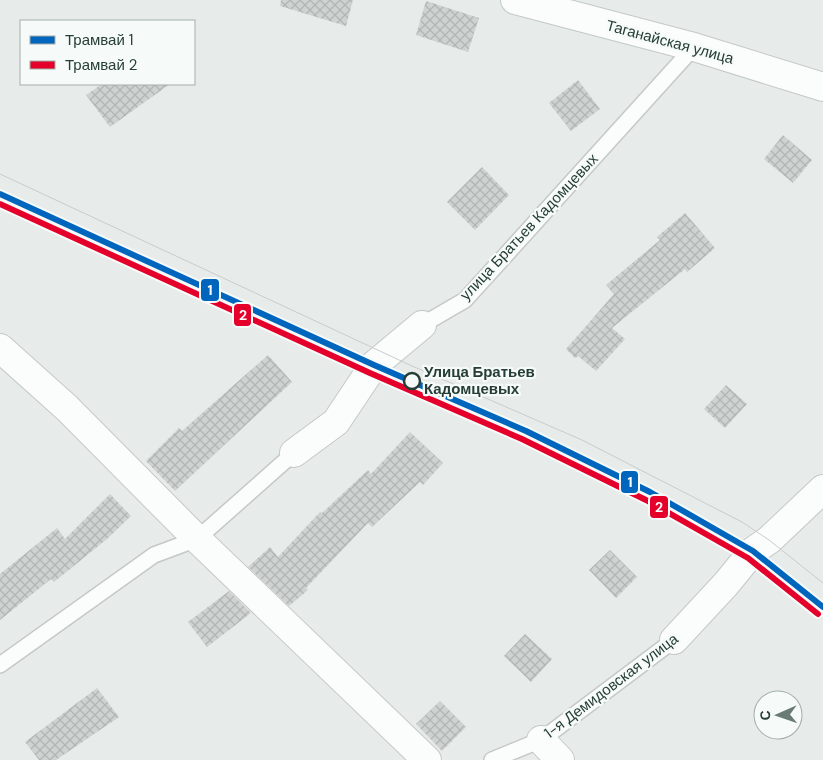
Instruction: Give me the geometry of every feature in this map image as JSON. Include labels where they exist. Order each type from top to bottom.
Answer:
[{"type":"street","name":"Таганайская улица","points":[[515,0],[694,47],[823,88]]},
{"type":"street","name":"улица Братьев Кадомцевых","points":[[294,453],[336,422],[374,365],[422,325]]},
{"type":"street","points":[[0,348],[67,408],[198,539],[427,760]]},
{"type":"street","name":"1-я Демидовская улица","points":[[674,640],[726,584],[753,551],[769,540],[823,489]]},
{"type":"street","points":[[541,740],[560,760]]},
{"type":"lane","name":"улица Братьев Кадомцевых","points":[[422,325],[465,300],[694,47]]},
{"type":"lane","name":"улица Братьев Кадомцевых","points":[[0,665],[154,555],[198,539],[294,453]]},
{"type":"lane","name":"1-я Демидовская улица","points":[[492,760],[541,740],[674,640]]},
{"type":"building","points":[[281,0],[353,0],[346,26],[280,6]]},
{"type":"building","points":[[426,1],[479,18],[468,52],[416,35]]},
{"type":"building","points":[[578,80],[600,109],[571,131],[549,103]]},
{"type":"building","points":[[101,85],[169,85],[110,127],[86,95]]},
{"type":"building","points":[[783,135],[812,160],[793,183],[764,159]]},
{"type":"building","points":[[482,167],[509,195],[475,230],[447,202]]},
{"type":"building","points":[[685,213],[715,248],[687,272],[685,269],[612,328],[625,339],[596,371],[578,356],[575,358],[566,349],[614,294],[606,285],[660,240],[657,237]]},
{"type":"building","points":[[268,355],[292,382],[175,491],[146,461],[179,428],[182,431]]},
{"type":"building","points":[[726,385],[747,404],[725,428],[704,409]]},
{"type":"building","points":[[410,432],[443,463],[423,485],[420,482],[372,527],[368,523],[306,588],[308,590],[289,606],[248,567],[270,547],[278,557],[320,512],[322,513],[368,470],[371,474]]},
{"type":"building","points":[[110,494],[131,516],[107,539],[54,582],[51,579],[0,620],[0,574],[57,528],[65,539]]},
{"type":"building","points":[[610,550],[637,577],[616,598],[589,570]]},
{"type":"building","points":[[229,591],[251,613],[207,647],[188,622]]},
{"type":"building","points":[[525,634],[552,659],[531,682],[504,656]]},
{"type":"building","points":[[97,688],[119,717],[56,760],[39,760],[25,742]]},
{"type":"building","points":[[440,701],[466,727],[442,751],[416,724]]},
{"type":"tram line","points":[[0,174],[412,366],[582,440],[742,522],[769,540],[823,583]]},
{"type":"tram line","name":"1","points":[[0,194],[374,365],[526,431],[650,492],[753,551],[823,607]]},
{"type":"tram line","name":"2","points":[[0,204],[370,373],[522,439],[646,500],[748,558],[818,614]]},
{"type":"place","name":"Улица Братьев Кадомцевых","points":[[412,381]]}]
